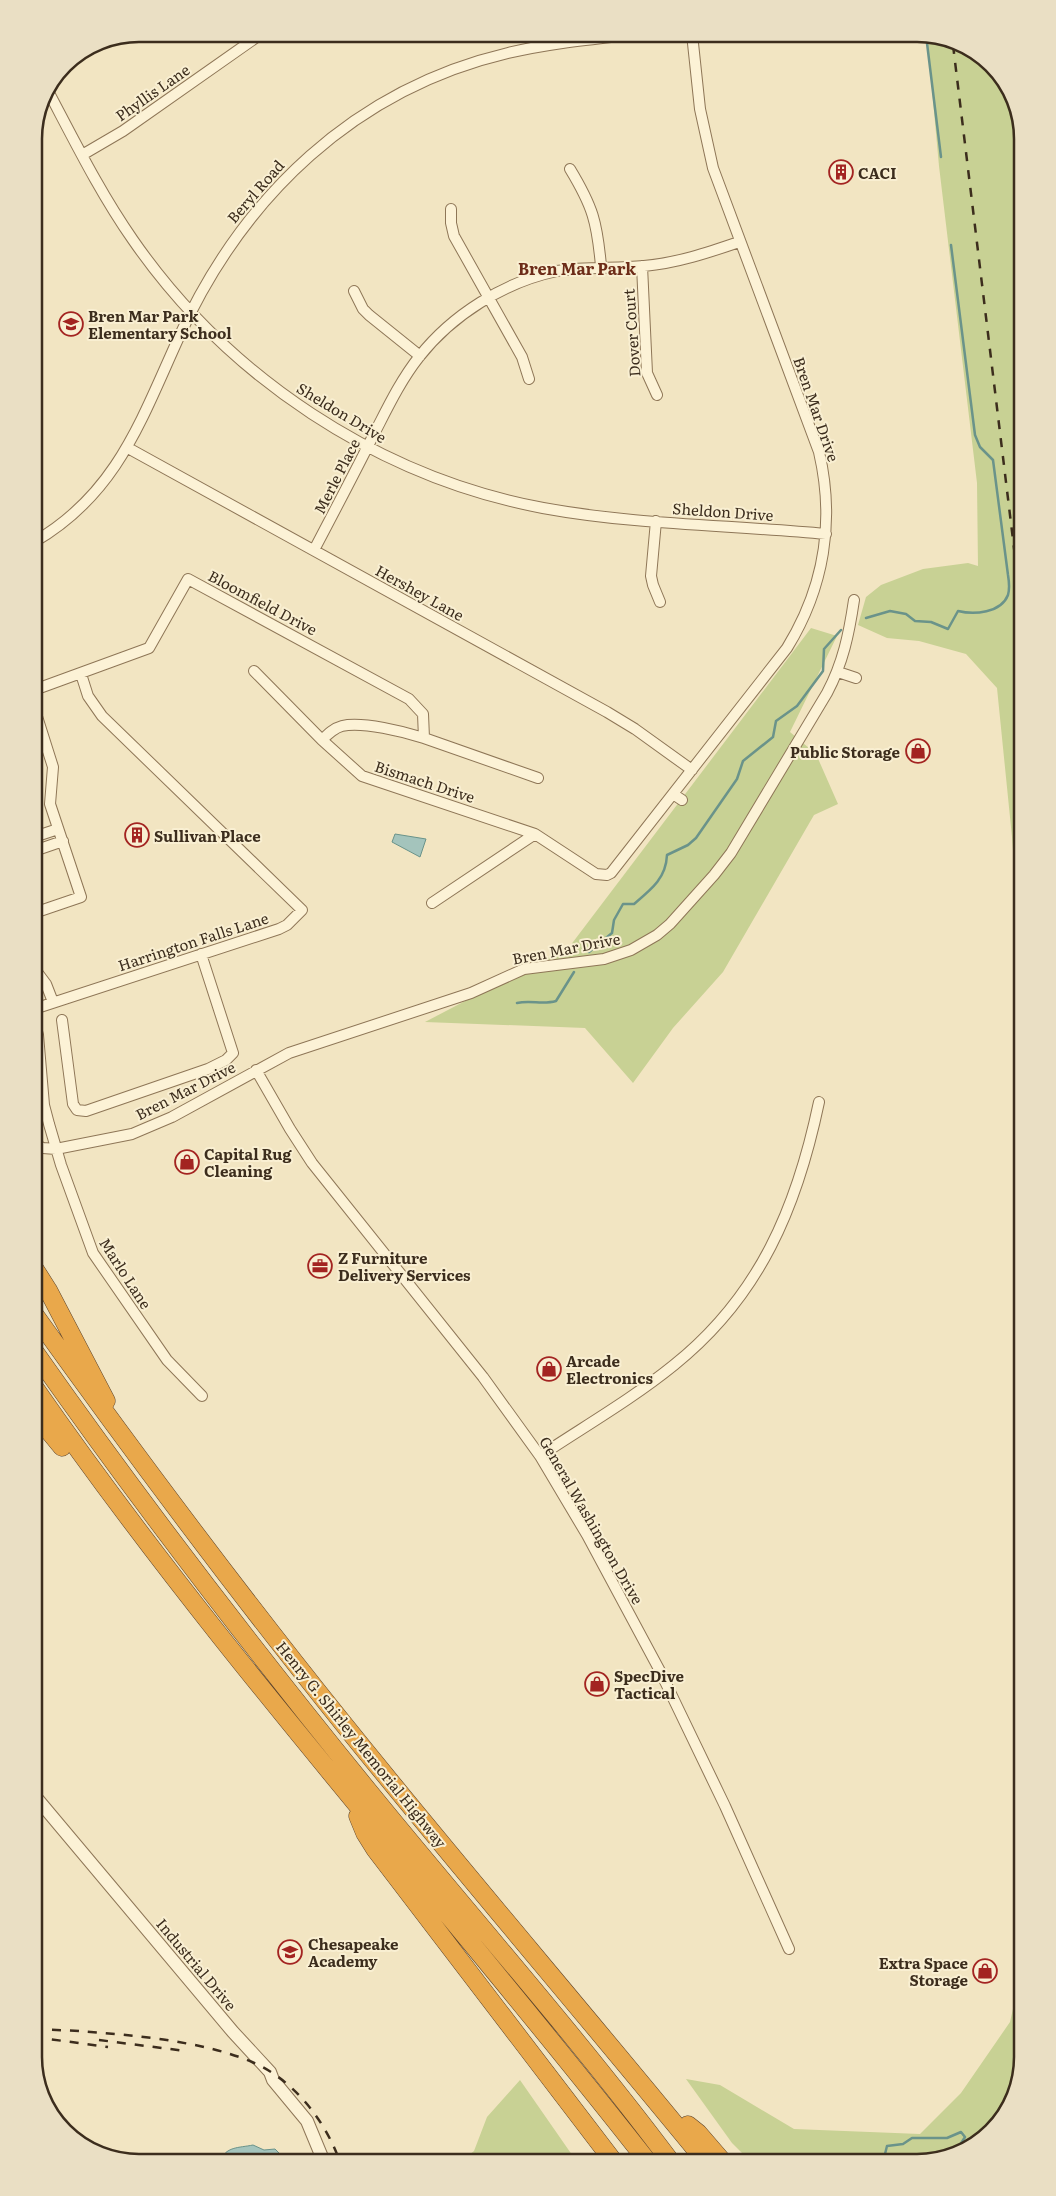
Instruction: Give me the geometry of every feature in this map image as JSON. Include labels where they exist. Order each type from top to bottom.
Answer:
[{"type":"highway","points":[[42,1283],[96,1380],[125,1439]]},
{"type":"highway","name":"Henry G. Shirley Memorial Highway","points":[[42,1326],[212,1556],[344,1724],[699,2154]]},
{"type":"highway","points":[[42,1363],[93,1436],[249,1640],[370,1793],[581,2047],[665,2154]]},
{"type":"highway","points":[[42,1399],[198,1610],[641,2154]]},
{"type":"highway","points":[[42,1424],[94,1490],[114,1498]]},
{"type":"highway","points":[[353,1802],[364,1833],[375,1849],[608,2154]]},
{"type":"highway","points":[[656,2101],[698,2133],[716,2154]]},
{"type":"street","name":"Phyllis Lane","points":[[82,155],[124,131],[249,43]]},
{"type":"street","name":"Beryl Road","points":[[43,536],[75,514],[108,478],[128,448],[190,312],[225,251],[270,194],[298,165],[323,143],[353,121],[384,102],[445,72],[506,53],[567,43]]},
{"type":"street","name":"Bren Mar Drive","points":[[596,874],[607,875],[611,873],[677,797],[692,770],[777,662],[795,635],[809,606],[821,571],[826,534],[826,492],[819,452],[719,189],[706,141],[700,109],[693,43]]},
{"type":"street","name":"Sheldon Drive","points":[[52,99],[108,203],[133,240],[190,312],[224,346],[275,388],[296,404],[367,447],[433,476],[504,499],[572,512],[656,521],[826,534]]},
{"type":"street","points":[[570,169],[594,215],[601,266]]},
{"type":"street","points":[[451,209],[450,223],[454,236],[522,357],[529,379]]},
{"type":"street","name":"Merle Place","points":[[314,550],[395,393],[420,356],[458,319],[489,298],[540,276],[575,268],[642,266],[679,261],[739,242]]},
{"type":"street","name":"Dover Court","points":[[642,266],[646,368],[648,380],[657,395]]},
{"type":"street","points":[[354,291],[369,315],[420,356]]},
{"type":"street","name":"Hershey Lane","points":[[128,448],[607,712],[692,770]]},
{"type":"street","points":[[656,521],[652,576],[653,585],[660,602]]},
{"type":"street","name":"Bloomfield Drive","points":[[43,687],[149,648],[188,579],[409,699],[424,714],[424,738]]},
{"type":"street","name":"Bren Mar Drive","points":[[42,1148],[56,1149],[112,1139],[148,1128],[172,1118],[256,1070],[290,1053],[471,993],[524,969],[604,959],[631,950],[657,935],[670,924],[731,854],[838,672],[848,637],[854,600]]},
{"type":"street","name":"Bismach Drive","points":[[254,671],[322,740],[362,776],[536,834],[596,874]]},
{"type":"street","points":[[838,672],[856,678]]},
{"type":"street","name":"Harrington Falls Lane","points":[[43,1006],[279,929],[287,925],[302,910],[102,716],[88,696],[81,674]]},
{"type":"street","points":[[322,740],[340,726],[350,725],[398,730],[538,778]]},
{"type":"street","points":[[43,734],[53,767],[54,780],[49,798],[81,897],[43,910]]},
{"type":"street","points":[[43,834],[58,829]]},
{"type":"street","points":[[432,903],[536,834]]},
{"type":"street","points":[[43,848],[62,841]]},
{"type":"street","points":[[62,1020],[73,1104],[77,1110],[86,1112],[208,1069],[226,1060],[233,1052],[201,954]]},
{"type":"street","points":[[43,979],[53,1002]]},
{"type":"street","name":"General Washington Drive","points":[[256,1070],[290,1129],[312,1162],[483,1377],[540,1456],[587,1535],[660,1671],[725,1806],[789,1949]]},
{"type":"street","points":[[43,1087],[44,1104],[56,1149]]},
{"type":"street","points":[[540,1456],[646,1387],[676,1364],[708,1333],[737,1300],[766,1256],[790,1207],[805,1166],[819,1102]]},
{"type":"street","name":"Marlo Lane","points":[[56,1149],[88,1242],[97,1261],[167,1360],[202,1396]]},
{"type":"street","name":"Industrial Drive","points":[[42,1804],[233,2032],[270,2072],[274,2080],[307,2121],[320,2153]]},
{"type":"green space","points":[[928,43],[954,50],[976,63],[985,71],[993,80],[1006,102],[1013,127],[1014,864],[997,688],[966,654],[919,641],[887,638],[858,625],[866,597],[881,585],[923,569],[968,563],[978,566],[977,483],[939,166]]},
{"type":"green space","points":[[811,628],[837,636],[790,732],[816,754],[838,804],[814,815],[723,972],[673,1028],[633,1083],[585,1028],[425,1022],[570,946]]},
{"type":"green space","points":[[1014,938],[1014,983],[1013,939]]},
{"type":"green space","points":[[1014,2004],[1013,2069],[1008,2088],[997,2110],[976,2133],[954,2146],[935,2152],[916,2154],[743,2154],[732,2143],[686,2079],[720,2085],[794,2129],[920,2134],[961,2093],[1010,2022]]},
{"type":"green space","points":[[520,2080],[571,2154],[471,2153],[474,2151],[487,2117]]},
{"type":"water","points":[[395,834],[426,839],[420,857],[392,842]]},
{"type":"water","points":[[253,2145],[264,2150],[275,2149],[279,2153],[225,2153],[238,2147]]},
{"type":"waterway","points":[[927,43],[941,157]]},
{"type":"waterway","points":[[866,618],[890,611],[906,614],[915,621],[931,622],[948,629],[958,611],[972,613],[993,609],[1004,601],[1009,592],[993,460],[980,447],[975,435],[951,245]]},
{"type":"waterway","points":[[589,952],[612,933],[614,920],[623,904],[634,904],[657,882],[664,870],[667,855],[688,845],[696,838],[737,779],[743,761],[773,737],[776,721],[797,706],[823,671],[824,649],[841,630]]},
{"type":"waterway","points":[[517,1003],[556,1001],[574,972]]},
{"type":"waterway","points":[[885,2154],[887,2146],[903,2144],[912,2138],[947,2138],[961,2132],[965,2137],[962,2142]]},
{"type":"railway","points":[[954,50],[1014,548]]},
{"type":"railway","points":[[42,2029],[167,2040],[212,2049],[252,2062],[281,2079],[294,2090],[317,2117],[337,2153]]},
{"type":"railway","points":[[42,2038],[108,2047]]},
{"type":"railway","points":[[99,2040],[186,2051]]},
{"type":"place","name":"CACI","points":[[841,172]]},
{"type":"place","name":"Bren Mar Park Elementary School","points":[[71,324]]},
{"type":"place","name":"Public Storage","points":[[918,751]]},
{"type":"place","name":"Sullivan Place","points":[[137,835]]},
{"type":"place","name":"Capital Rug Cleaning","points":[[187,1162]]},
{"type":"place","name":"Z Furniture Delivery Services","points":[[320,1266]]},
{"type":"place","name":"Arcade Electronics","points":[[549,1369]]},
{"type":"place","name":"SpecDive Tactical","points":[[597,1684]]},
{"type":"place","name":"Chesapeake Academy","points":[[290,1952]]},
{"type":"place","name":"Extra Space Storage","points":[[985,1971]]},
{"type":"district","name":"Bren Mar Park","points":[[577,268]]}]
